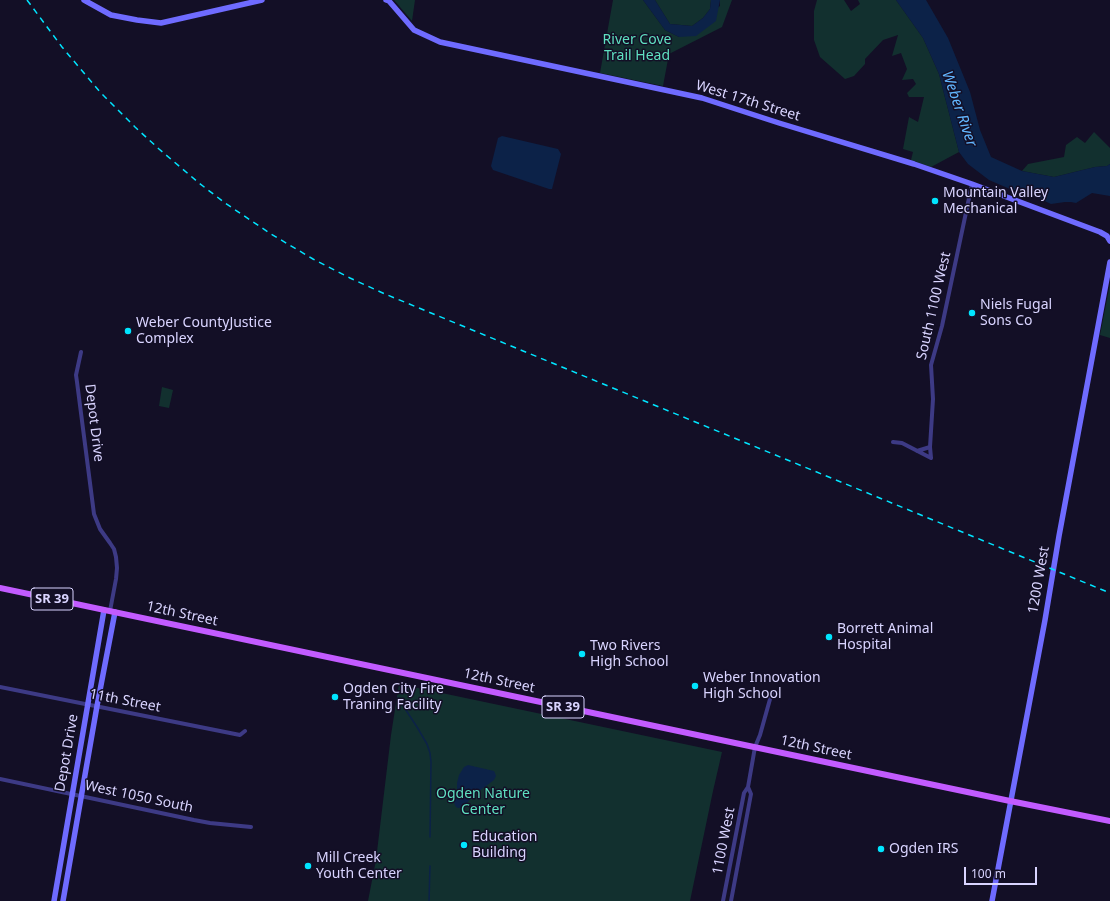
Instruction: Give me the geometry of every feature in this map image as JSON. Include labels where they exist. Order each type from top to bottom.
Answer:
[{"type":"main road","name":"12th Street","points":[[0,588],[1110,821]]},
{"type":"street","points":[[84,0],[111,15],[161,23],[262,0]]},
{"type":"street","name":"West 17th Street","points":[[386,0],[414,30],[440,42],[702,98],[914,164],[1100,232],[1108,238]]},
{"type":"street","name":"South 1100 West","points":[[917,451],[931,458],[930,447],[933,399],[931,365],[942,326],[972,184]]},
{"type":"street","name":"1200 West","points":[[992,901],[1110,262]]},
{"type":"street","name":"Depot Drive","points":[[63,901],[97,706],[117,568],[114,549],[100,529],[94,514],[76,374],[81,352]]},
{"type":"street","points":[[893,442],[902,443],[917,451],[930,447]]},
{"type":"street","name":"Depot Drive","points":[[54,901],[87,704],[110,611]]},
{"type":"street","name":"11th Street","points":[[0,687],[239,735],[245,731]]},
{"type":"street","name":"1100 West","points":[[723,901],[744,793],[748,787],[755,747],[760,735],[772,692]]},
{"type":"street","name":"West 1050 South","points":[[0,779],[194,820],[251,827]]},
{"type":"street","name":"1100 West","points":[[731,901],[751,794],[748,787]]},
{"type":"street","points":[[742,806],[748,808]]},
{"type":"green space","points":[[394,0],[415,0],[412,21]]},
{"type":"green space","name":"River Cove Trail Head","points":[[613,0],[643,0],[665,30],[679,37],[720,6],[720,0],[732,0],[722,27],[669,54],[663,86],[600,73]]},
{"type":"green space","points":[[655,0],[711,0],[710,9],[703,18],[692,26],[670,24]]},
{"type":"green space","points":[[817,0],[844,0],[851,11],[860,4],[858,0],[896,0],[923,38],[939,74],[959,152],[931,167],[911,160],[913,152],[903,149],[909,117],[918,122],[924,97],[909,97],[907,93],[916,84],[913,79],[902,80],[907,69],[901,53],[892,56],[898,35],[883,40],[865,59],[865,64],[854,76],[845,79],[820,57],[814,40],[814,11]]},
{"type":"green space","points":[[1094,132],[1110,148],[1110,164],[1107,166],[1095,167],[1054,177],[1022,171],[1028,164],[1064,157],[1066,145],[1077,137],[1085,143]]},
{"type":"green space","points":[[1110,284],[1110,338],[1100,335]]},
{"type":"green space","points":[[162,387],[173,390],[169,408],[159,406]]},
{"type":"green space","name":"Ogden Nature Center","points":[[399,684],[722,752],[690,901],[368,901],[376,860],[391,735]]},
{"type":"water","points":[[643,0],[655,0],[670,24],[692,26],[703,18],[710,9],[711,0],[720,0],[716,21],[696,36],[679,37],[665,30]]},
{"type":"water","name":"Weber River","points":[[896,0],[926,0],[948,38],[970,92],[980,130],[991,157],[1022,171],[1054,177],[1095,167],[1107,166],[1110,164],[1110,196],[1092,193],[1076,203],[1065,202],[1051,204],[1032,195],[1010,189],[989,180],[968,164],[959,152],[939,74],[923,38]]},
{"type":"water","points":[[502,136],[558,149],[561,154],[552,189],[493,170],[491,166],[498,138]]},
{"type":"water","points":[[468,765],[494,771],[496,776],[494,780],[474,795],[463,807],[458,808],[454,803],[457,794],[457,783],[459,775],[464,767]]},
{"type":"waterway","points":[[398,698],[427,744],[430,753],[430,837]]},
{"type":"waterway","points":[[429,901],[430,866]]},
{"type":"railway","points":[[27,0],[62,47],[100,92],[159,149],[225,203],[271,234],[313,259],[385,294],[1110,593]]},
{"type":"place","name":"Mountain Valley Mechanical","points":[[935,201]]},
{"type":"place","name":"Niels Fugal Sons Co","points":[[972,313]]},
{"type":"place","name":"Weber CountyJustice Complex","points":[[128,331]]},
{"type":"place","name":"Borrett Animal Hospital","points":[[829,637]]},
{"type":"place","name":"Two Rivers High School","points":[[582,654]]},
{"type":"place","name":"Weber Innovation High School","points":[[695,686]]},
{"type":"place","name":"Ogden City Fire Traning Facility","points":[[335,697]]},
{"type":"place","name":"Education Building","points":[[464,845]]},
{"type":"place","name":"Ogden IRS","points":[[881,849]]},
{"type":"place","name":"Mill Creek Youth Center","points":[[308,866]]}]
